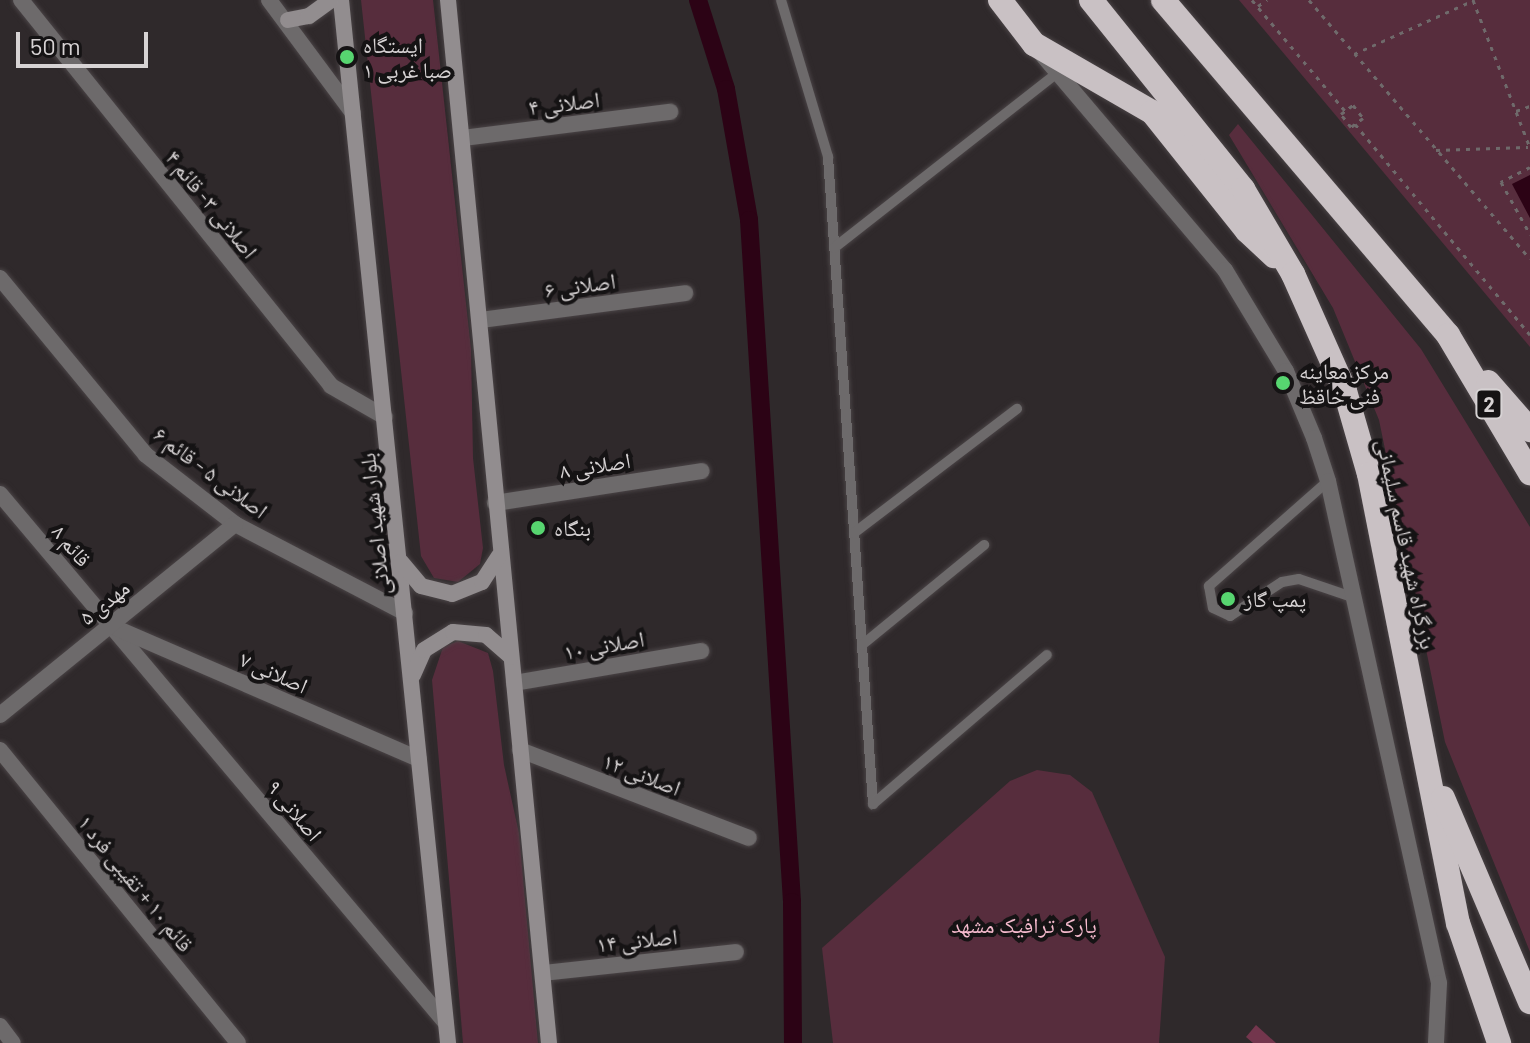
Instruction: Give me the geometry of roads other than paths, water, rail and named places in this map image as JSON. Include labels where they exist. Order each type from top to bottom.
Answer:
[{"type":"highway","points":[[1000,0],[1034,44],[1152,112],[1247,231],[1293,274]]},
{"type":"highway","name":"بزرگراه شهید قاسم سلیمانی","points":[[1091,0],[1243,189],[1293,274],[1345,391],[1369,474],[1421,744]]},
{"type":"highway","points":[[1163,0],[1530,430]]},
{"type":"highway","name":"2","points":[[1448,335],[1530,473]]},
{"type":"highway","points":[[1421,744],[1530,1002]]},
{"type":"highway","points":[[1421,744],[1458,923],[1499,1043]]},
{"type":"main road","points":[[288,20],[309,16],[331,0]]},
{"type":"main road","name":"بلوار شهید اصلانی","points":[[341,0],[448,1043]]},
{"type":"main road","points":[[448,0],[481,320],[499,556],[549,1043]]},
{"type":"main road","points":[[400,561],[421,586],[452,594],[482,582],[499,556]]},
{"type":"main road","points":[[411,681],[424,650],[453,632],[486,635],[511,657]]},
{"type":"street","name":"اصلانی ۳- قائم ۴","points":[[21,0],[331,386],[385,417]]},
{"type":"street","points":[[269,0],[288,20],[353,113]]},
{"type":"street","points":[[1034,44],[1225,270],[1286,371],[1328,481],[1439,983],[1436,1043]]},
{"type":"street","name":"اصلانی ۴","points":[[463,138],[670,112]]},
{"type":"street","name":"اصلانی ۵ - قائم ۶","points":[[0,278],[146,455],[235,524],[405,613]]},
{"type":"street","name":"اصلانی ۶","points":[[481,320],[685,293]]},
{"type":"street","name":"اصلانی ۸","points":[[495,503],[702,471]]},
{"type":"street","name":"قائم ۸","points":[[0,494],[111,625]]},
{"type":"street","name":"مهدی ۵","points":[[0,715],[235,524]]},
{"type":"street","name":"اصلانی ۷","points":[[111,625],[419,759]]},
{"type":"street","name":"اصلانی ۹","points":[[111,625],[446,1023]]},
{"type":"street","name":"اصلانی ۱۰","points":[[514,683],[701,651]]},
{"type":"street","name":"قائم ۱۰ + تقیبی فرد ۱","points":[[0,750],[238,1043]]},
{"type":"street","name":"اصلانی ۱۲","points":[[520,750],[749,838]]},
{"type":"street","name":"اصلانی ۱۴","points":[[543,973],[736,952]]},
{"type":"street","points":[[0,1026],[13,1043]]},
{"type":"lane","points":[[781,0],[828,157],[873,804],[1047,655]]},
{"type":"lane","points":[[834,248],[1057,73]]},
{"type":"lane","points":[[854,533],[1017,409]]},
{"type":"lane","points":[[1328,481],[1209,586],[1213,608],[1230,616],[1282,582],[1299,579],[1352,597]]},
{"type":"lane","points":[[862,645],[984,545]]},
{"type":"waterway","points":[[698,0],[726,89],[749,220],[792,902],[793,1043]]},
{"type":"place","name":"ایستگاه صبا غربی ۱","points":[[347,57]]},
{"type":"place","name":"مرکز معاینه فنی خاقظ","points":[[1283,383]]},
{"type":"place","name":"بنگاه","points":[[538,528]]},
{"type":"place","name":"پمپ گاز","points":[[1228,599]]},
{"type":"park label","name":"پارک ترافیک مشهد","points":[[1024,925]]}]
